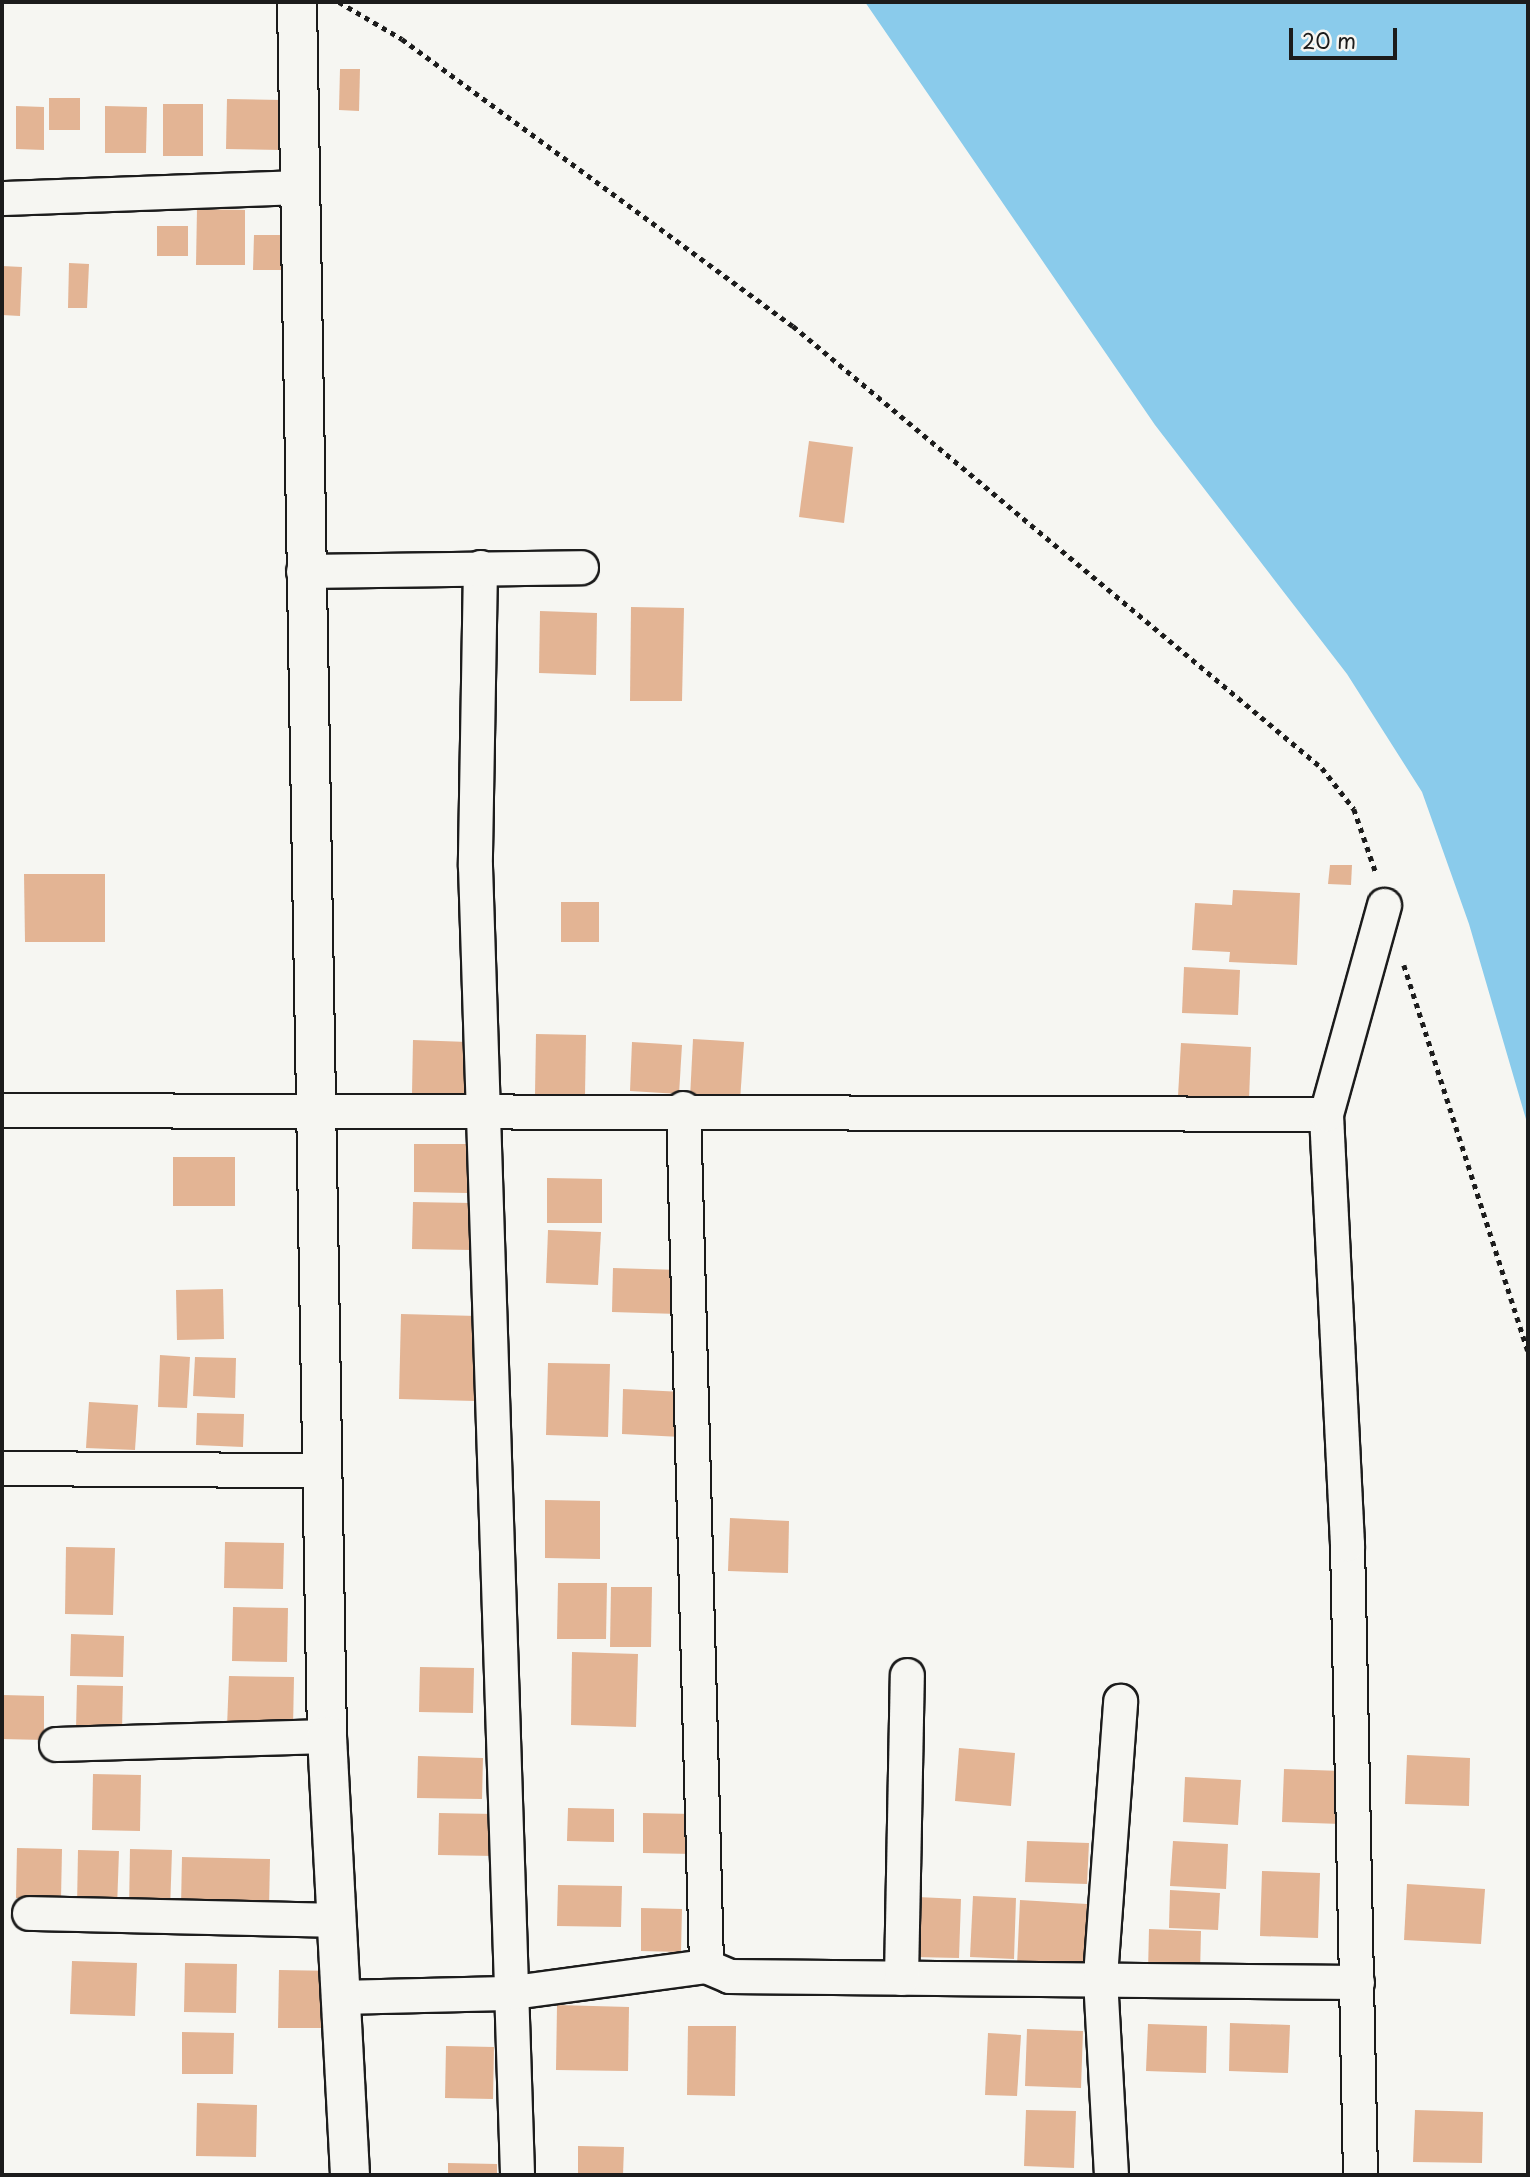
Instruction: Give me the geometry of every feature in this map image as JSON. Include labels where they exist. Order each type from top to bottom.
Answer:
[{"type":"street","points":[[297,2],[303,571],[327,1736],[350,2175]]},
{"type":"street","points":[[2,198],[297,187]]},
{"type":"street","points":[[303,571],[581,566]]},
{"type":"street","points":[[480,567],[475,866],[486,1108],[506,1993],[517,2175]]},
{"type":"street","points":[[1360,2175],[1347,1544],[1326,1114],[1384,905]]},
{"type":"street","points":[[2,1110],[683,1108],[1326,1114]]},
{"type":"street","points":[[683,1108],[706,1966]]},
{"type":"street","points":[[2,1468],[322,1470]]},
{"type":"street","points":[[901,1978],[907,1675]]},
{"type":"street","points":[[1111,2175],[1100,1976],[1120,1701]]},
{"type":"street","points":[[56,1744],[327,1736]]},
{"type":"street","points":[[29,1913],[335,1920]]},
{"type":"street","points":[[339,1997],[506,1993],[706,1966],[720,1975],[901,1978],[1100,1976],[1357,1982]]},
{"type":"path","points":[[339,2],[402,39],[793,326],[1322,768],[1354,809],[1528,1351]]},
{"type":"water","points":[[865,2],[1528,2],[1528,1126],[1469,924],[1422,792],[1347,674],[1155,425]]},
{"type":"building","points":[[340,69],[360,69],[359,111],[339,110]]},
{"type":"building","points":[[49,98],[80,98],[80,130],[49,130]]},
{"type":"building","points":[[227,99],[282,100],[281,150],[226,149]]},
{"type":"building","points":[[163,104],[203,104],[203,156],[163,156]]},
{"type":"building","points":[[16,106],[44,107],[44,150],[16,149]]},
{"type":"building","points":[[105,106],[147,107],[146,153],[105,153]]},
{"type":"building","points":[[197,209],[245,210],[245,265],[196,265]]},
{"type":"building","points":[[157,226],[188,226],[188,256],[157,256]]},
{"type":"building","points":[[254,235],[286,235],[286,270],[253,270]]},
{"type":"building","points":[[69,263],[89,264],[87,308],[68,308]]},
{"type":"building","points":[[2,266],[22,267],[20,316],[2,315]]},
{"type":"building","points":[[809,441],[853,447],[844,523],[799,517]]},
{"type":"building","points":[[631,607],[684,608],[682,701],[630,701]]},
{"type":"building","points":[[540,611],[597,613],[596,675],[539,673]]},
{"type":"building","points":[[1330,865],[1352,865],[1351,885],[1328,884]]},
{"type":"building","points":[[24,874],[105,874],[105,942],[25,942]]},
{"type":"building","points":[[1233,890],[1300,893],[1297,965],[1229,962],[1230,952],[1192,950],[1195,903],[1232,905]]},
{"type":"building","points":[[561,902],[599,902],[599,942],[561,942]]},
{"type":"building","points":[[1184,967],[1240,970],[1238,1015],[1182,1013]]},
{"type":"building","points":[[536,1034],[586,1035],[585,1095],[535,1094]]},
{"type":"building","points":[[693,1039],[744,1042],[740,1101],[690,1098]]},
{"type":"building","points":[[413,1040],[468,1042],[468,1095],[412,1094]]},
{"type":"building","points":[[632,1042],[682,1045],[679,1094],[630,1091]]},
{"type":"building","points":[[1181,1043],[1251,1047],[1249,1100],[1178,1096]]},
{"type":"building","points":[[414,1144],[469,1144],[467,1193],[414,1192]]},
{"type":"building","points":[[173,1157],[235,1157],[235,1206],[173,1206]]},
{"type":"building","points":[[547,1178],[602,1179],[602,1223],[547,1223]]},
{"type":"building","points":[[413,1202],[472,1203],[472,1250],[412,1249]]},
{"type":"building","points":[[548,1230],[601,1232],[598,1285],[546,1283]]},
{"type":"building","points":[[613,1268],[680,1270],[678,1314],[612,1312]]},
{"type":"building","points":[[223,1289],[224,1339],[177,1340],[176,1290]]},
{"type":"building","points":[[401,1314],[477,1316],[475,1401],[399,1399]]},
{"type":"building","points":[[160,1355],[190,1357],[187,1408],[158,1407]]},
{"type":"building","points":[[195,1357],[236,1358],[235,1398],[193,1396]]},
{"type":"building","points":[[548,1363],[610,1364],[608,1437],[546,1435]]},
{"type":"building","points":[[623,1389],[683,1392],[681,1437],[622,1434]]},
{"type":"building","points":[[89,1402],[138,1405],[135,1450],[86,1448]]},
{"type":"building","points":[[197,1413],[244,1414],[243,1447],[196,1445]]},
{"type":"building","points":[[545,1500],[600,1501],[600,1559],[545,1558]]},
{"type":"building","points":[[730,1518],[789,1521],[788,1573],[728,1571]]},
{"type":"building","points":[[225,1542],[284,1543],[283,1589],[224,1588]]},
{"type":"building","points":[[66,1547],[115,1548],[113,1615],[65,1614]]},
{"type":"building","points":[[558,1583],[607,1583],[606,1639],[557,1639]]},
{"type":"building","points":[[611,1587],[652,1587],[651,1647],[610,1647]]},
{"type":"building","points":[[233,1607],[288,1608],[287,1662],[232,1661]]},
{"type":"building","points":[[71,1634],[124,1636],[123,1677],[70,1676]]},
{"type":"building","points":[[572,1652],[638,1654],[636,1727],[571,1725]]},
{"type":"building","points":[[420,1667],[474,1668],[473,1713],[419,1712]]},
{"type":"building","points":[[229,1676],[294,1677],[293,1728],[227,1727]]},
{"type":"building","points":[[77,1685],[123,1686],[122,1730],[76,1729]]},
{"type":"building","points":[[2,1695],[44,1696],[44,1740],[2,1739]]},
{"type":"building","points":[[959,1748],[1015,1753],[1011,1806],[955,1801]]},
{"type":"building","points":[[1407,1755],[1470,1758],[1469,1806],[1405,1804]]},
{"type":"building","points":[[418,1756],[483,1758],[482,1799],[417,1798]]},
{"type":"building","points":[[1284,1769],[1342,1771],[1341,1824],[1282,1822]]},
{"type":"building","points":[[93,1774],[141,1775],[140,1831],[92,1830]]},
{"type":"building","points":[[1185,1777],[1241,1780],[1238,1825],[1183,1822]]},
{"type":"building","points":[[568,1808],[614,1809],[614,1842],[567,1841]]},
{"type":"building","points":[[439,1813],[495,1814],[494,1856],[438,1855]]},
{"type":"building","points":[[643,1813],[694,1814],[693,1854],[643,1853]]},
{"type":"building","points":[[1027,1841],[1089,1843],[1087,1884],[1025,1882]]},
{"type":"building","points":[[1173,1841],[1228,1844],[1226,1889],[1170,1886]]},
{"type":"building","points":[[17,1848],[62,1849],[61,1899],[16,1898]]},
{"type":"building","points":[[130,1849],[172,1850],[170,1912],[129,1911]]},
{"type":"building","points":[[78,1850],[119,1851],[117,1908],[77,1907]]},
{"type":"building","points":[[182,1857],[270,1859],[269,1908],[181,1906]]},
{"type":"building","points":[[1262,1871],[1320,1873],[1318,1938],[1260,1936]]},
{"type":"building","points":[[1407,1884],[1485,1889],[1481,1944],[1404,1940]]},
{"type":"building","points":[[558,1885],[622,1886],[621,1927],[557,1926]]},
{"type":"building","points":[[1170,1890],[1220,1893],[1218,1930],[1169,1928]]},
{"type":"building","points":[[973,1896],[1016,1898],[1014,1959],[970,1957]]},
{"type":"building","points":[[917,1897],[961,1899],[959,1958],[915,1957]]},
{"type":"building","points":[[1020,1900],[1087,1904],[1084,1970],[1017,1966]]},
{"type":"building","points":[[641,1908],[682,1909],[681,1952],[641,1951]]},
{"type":"building","points":[[1149,1929],[1201,1931],[1200,1974],[1148,1972]]},
{"type":"building","points":[[72,1961],[137,1963],[135,2016],[70,2014]]},
{"type":"building","points":[[185,1963],[237,1964],[236,2013],[184,2012]]},
{"type":"building","points":[[279,1970],[337,1971],[335,2028],[278,2028]]},
{"type":"building","points":[[557,2005],[629,2007],[628,2071],[556,2070]]},
{"type":"building","points":[[1230,2023],[1290,2025],[1288,2073],[1229,2071]]},
{"type":"building","points":[[1148,2024],[1207,2026],[1206,2073],[1146,2071]]},
{"type":"building","points":[[688,2026],[736,2026],[735,2096],[687,2095]]},
{"type":"building","points":[[1027,2029],[1083,2031],[1081,2088],[1025,2086]]},
{"type":"building","points":[[182,2032],[234,2033],[233,2074],[182,2074]]},
{"type":"building","points":[[988,2033],[1021,2035],[1017,2096],[985,2095]]},
{"type":"building","points":[[446,2046],[494,2047],[493,2099],[445,2098]]},
{"type":"building","points":[[197,2103],[257,2105],[256,2157],[196,2156]]},
{"type":"building","points":[[1026,2110],[1076,2111],[1074,2168],[1024,2166]]},
{"type":"building","points":[[1415,2110],[1483,2112],[1482,2163],[1413,2162]]},
{"type":"building","points":[[578,2146],[624,2147],[623,2175],[578,2175]]},
{"type":"building","points":[[448,2163],[497,2164],[497,2175],[448,2175]]}]
